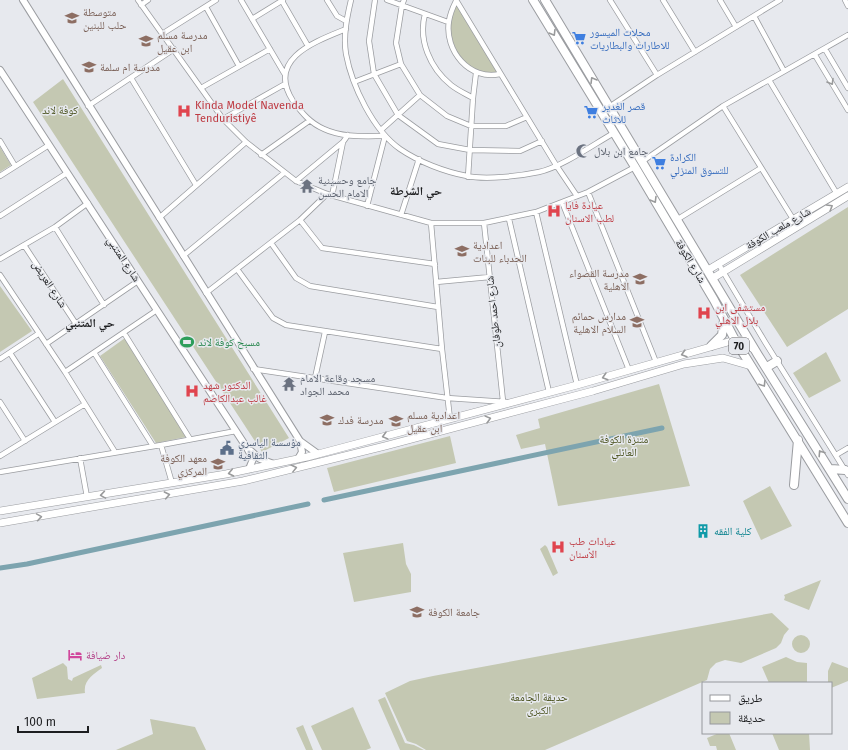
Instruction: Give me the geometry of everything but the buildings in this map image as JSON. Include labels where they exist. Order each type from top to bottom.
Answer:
[{"type":"highway","name":"شارع الكوفة","points":[[545,0],[722,292],[758,355],[831,469],[848,499]]},
{"type":"highway","name":"شارع الكوفة","points":[[536,1],[714,300],[735,340],[848,523]]},
{"type":"highway","points":[[536,1],[552,12]]},
{"type":"highway","points":[[714,300],[720,298],[722,292]]},
{"type":"highway","points":[[711,346],[722,335],[724,320]]},
{"type":"highway","points":[[767,367],[776,361]]},
{"type":"highway","points":[[794,485],[798,440]]},
{"type":"highway","points":[[831,469],[847,471]]},
{"type":"highway","points":[[828,489],[834,489],[839,483]]},
{"type":"highway","points":[[840,510],[848,503]]},
{"type":"main road","name":"شارع ملعب الكوفة","points":[[708,270],[848,188]]},
{"type":"main road","name":"شارع ملعب الكوفة","points":[[713,278],[722,271],[848,196]]},
{"type":"main road","points":[[0,511],[172,483],[298,459],[577,385],[735,340],[746,343],[758,355]]},
{"type":"main road","points":[[697,350],[702,355],[699,361]]},
{"type":"main road","points":[[1,522],[243,481],[385,446],[699,361],[723,358],[751,366]]},
{"type":"main road","points":[[468,414],[472,417],[471,423]]},
{"type":"street","points":[[23,0],[253,369],[300,441],[318,454]]},
{"type":"street","points":[[138,0],[223,119],[246,142],[284,173],[296,181],[330,195],[431,223],[484,223],[509,219],[536,212],[588,192],[634,166]]},
{"type":"street","points":[[141,5],[148,0]]},
{"type":"street","points":[[162,34],[216,0]]},
{"type":"street","points":[[241,0],[284,73],[284,84],[296,104],[309,121],[325,130],[348,135],[385,136]]},
{"type":"street","points":[[252,19],[282,0],[308,46]]},
{"type":"street","points":[[328,0],[336,16],[346,21]]},
{"type":"street","points":[[351,0],[346,21],[346,53],[354,82],[365,106],[385,136],[400,149],[418,159],[432,166],[468,177],[509,177],[541,171],[556,165],[614,133]]},
{"type":"street","points":[[375,0],[369,41],[374,74],[398,115],[438,144],[470,150],[520,151],[542,141]]},
{"type":"street","points":[[387,0],[448,22]]},
{"type":"street","points":[[404,0],[396,43],[401,64],[420,95],[447,116],[471,126],[506,126],[527,117]]},
{"type":"street","points":[[456,0],[448,22],[450,43],[459,59],[476,73],[493,75],[500,74]]},
{"type":"street","points":[[456,0],[556,165],[577,196]]},
{"type":"street","points":[[610,0],[657,75]]},
{"type":"street","points":[[663,0],[695,52]]},
{"type":"street","points":[[720,0],[736,27]]},
{"type":"street","points":[[609,107],[657,75],[779,0]]},
{"type":"street","points":[[844,0],[848,6]]},
{"type":"street","points":[[206,7],[239,66]]},
{"type":"street","points":[[425,14],[422,26],[425,50],[440,73],[452,86],[473,98]]},
{"type":"street","points":[[754,16],[784,71]]},
{"type":"street","points":[[284,73],[296,55],[308,46],[346,29]]},
{"type":"street","points":[[643,161],[724,106],[848,35]]},
{"type":"street","points":[[88,106],[174,49]]},
{"type":"street","points":[[201,88],[270,49]]},
{"type":"street","points":[[824,49],[848,88]]},
{"type":"street","points":[[815,54],[848,110]]},
{"type":"street","points":[[354,82],[401,64]]},
{"type":"street","name":"شارع المتنبي","points":[[0,70],[247,448],[252,459],[249,469]]},
{"type":"street","points":[[468,177],[476,73]]},
{"type":"street","points":[[131,78],[196,186]]},
{"type":"street","points":[[769,80],[836,194]]},
{"type":"street","points":[[223,119],[284,84]]},
{"type":"street","points":[[381,130],[420,95]]},
{"type":"street","points":[[724,106],[793,219]]},
{"type":"street","points":[[261,155],[309,121]]},
{"type":"street","points":[[296,181],[343,142],[348,135]]},
{"type":"street","points":[[367,206],[385,136]]},
{"type":"street","points":[[0,141],[15,166]]},
{"type":"street","points":[[159,218],[246,142]]},
{"type":"street","points":[[206,293],[330,195],[343,142]]},
{"type":"street","points":[[0,176],[49,145]]},
{"type":"street","points":[[401,215],[418,159]]},
{"type":"street","points":[[678,219],[761,168]]},
{"type":"street","points":[[0,216],[67,173]]},
{"type":"street","points":[[183,256],[284,173]]},
{"type":"street","points":[[588,192],[656,362]]},
{"type":"street","points":[[562,202],[629,370]]},
{"type":"street","points":[[0,259],[55,226],[88,203]]},
{"type":"street","points":[[536,212],[577,385]]},
{"type":"street","points":[[509,219],[548,392]]},
{"type":"street","points":[[300,220],[322,248],[435,264]]},
{"type":"street","points":[[431,223],[442,349],[450,419]]},
{"type":"street","name":"شارع احمد طوفان","points":[[484,223],[503,401]]},
{"type":"street","points":[[55,226],[104,305]]},
{"type":"street","points":[[271,243],[296,278],[310,286],[438,306]]},
{"type":"street","name":"شارع العريض","points":[[24,245],[76,324]]},
{"type":"street","points":[[718,263],[776,361],[847,471]]},
{"type":"street","points":[[237,269],[273,318],[286,325],[442,349]]},
{"type":"street","points":[[0,275],[38,334],[65,372],[115,452]]},
{"type":"street","points":[[436,282],[490,276]]},
{"type":"street","points":[[46,344],[138,281]]},
{"type":"street","points":[[65,372],[95,354],[157,310]]},
{"type":"street","points":[[315,378],[325,332]]},
{"type":"street","points":[[124,333],[190,439]]},
{"type":"street","points":[[0,359],[38,334]]},
{"type":"street","points":[[10,353],[55,422]]},
{"type":"street","points":[[95,354],[153,446]]},
{"type":"street","points":[[253,369],[447,398],[512,402]]},
{"type":"street","points":[[0,402],[25,441]]},
{"type":"street","points":[[0,456],[85,404]]},
{"type":"street","points":[[1,470],[161,445],[236,431]]},
{"type":"street","points":[[298,459],[302,452],[300,441]]},
{"type":"street","points":[[161,445],[172,483]]},
{"type":"street","name":"شارع المتنبي","points":[[247,448],[260,459],[274,464]]},
{"type":"street","points":[[836,455],[848,448]]},
{"type":"street","points":[[80,458],[87,497]]},
{"type":"green space","points":[[457,4],[498,72],[485,72],[473,68],[464,61],[457,52],[452,40],[451,28],[452,16]]},
{"type":"green space","name":"كوفة لاند","points":[[63,79],[289,438],[262,452],[33,102]]},
{"type":"green space","points":[[0,147],[11,165],[0,172]]},
{"type":"green space","points":[[848,207],[848,309],[787,347],[740,275]]},
{"type":"green space","points":[[0,286],[32,331],[0,352]]},
{"type":"green space","points":[[125,338],[186,437],[156,443],[100,356]]},
{"type":"green space","points":[[826,352],[841,381],[809,398],[793,373]]},
{"type":"green space","name":"متنزة الكوفة العائلي","points":[[659,384],[690,486],[558,506],[545,444],[521,449],[516,435],[540,428],[538,419]]},
{"type":"green space","points":[[450,436],[456,463],[334,492],[327,468]]},
{"type":"green space","points":[[770,486],[792,526],[761,540],[743,501]]},
{"type":"green space","points":[[403,543],[406,564],[411,574],[411,592],[354,602],[343,553]]},
{"type":"green space","points":[[545,545],[558,573],[553,576],[540,549]]},
{"type":"green space","points":[[821,580],[809,610],[784,600],[784,595]]},
{"type":"green space","name":"حديقة الجامعة الكبرى","points":[[772,613],[789,629],[784,635],[781,643],[776,648],[741,663],[725,660],[716,663],[710,669],[707,680],[545,750],[426,750],[407,741],[385,693],[410,681]]},
{"type":"green space","points":[[801,635],[807,638],[810,644],[807,650],[801,653],[795,650],[792,644],[795,638]]},
{"type":"green space","points":[[786,657],[797,662],[807,663],[807,682],[769,682],[762,667]]},
{"type":"green space","points":[[832,662],[848,668],[848,681],[832,688],[832,682],[828,682],[828,671]]},
{"type":"green space","points":[[63,663],[67,667],[68,679],[72,681],[73,678],[101,665],[102,668],[87,681],[85,693],[37,699],[32,678]]},
{"type":"green space","points":[[385,697],[405,743],[414,745],[424,750],[400,750],[378,700]]},
{"type":"green space","points":[[353,707],[371,748],[366,750],[322,750],[311,726]]},
{"type":"green space","points":[[150,719],[195,727],[206,750],[116,750],[153,734]]},
{"type":"green space","points":[[303,725],[313,750],[306,750],[296,728]]},
{"type":"green space","points":[[717,734],[729,734],[736,750],[717,750],[716,746],[710,746],[707,738]]},
{"type":"green space","points":[[772,734],[809,734],[810,750],[779,750]]},
{"type":"waterway","points":[[324,500],[662,428]]},
{"type":"waterway","points":[[0,568],[27,564],[308,504]]},
{"type":"place","name":"متوسطة حلب للبنين","points":[[72,18]]},
{"type":"place","name":"محلات الميسور للاطارات والبطاريات","points":[[579,38]]},
{"type":"place","name":"مدرسة مسلم ابن عقيل","points":[[146,41]]},
{"type":"place","name":"مدرسة ام سلمة","points":[[89,67]]},
{"type":"place","name":"Kinda Model Navenda Tenduristiyê","points":[[184,111]]},
{"type":"place","name":"قصر الغدير للاثاث","points":[[591,112]]},
{"type":"place","name":"جامع ابن بلال","points":[[583,151]]},
{"type":"place","name":"الكرادة للتسوق المنزلي","points":[[659,163]]},
{"type":"place","name":"جامع وحسينية الامام الحسن","points":[[307,186]]},
{"type":"place","name":"عيادة فايا لطب الاسنان","points":[[554,211]]},
{"type":"place","name":"اعدادية الحدباء للبنات","points":[[462,251]]},
{"type":"place","name":"مدرسة القصواء الاهلية","points":[[640,279]]},
{"type":"place","name":"مستشفى ابن بلال الاهلي","points":[[704,313]]},
{"type":"place","name":"مدارس حمائم السلام الاهلية","points":[[637,322]]},
{"type":"place","name":"مسبح كوفة لاند","points":[[187,342]]},
{"type":"place","name":"مسجد وقاعة الامام محمد الجواد","points":[[289,384]]},
{"type":"place","name":"الدكتور شهد غالب عبدالكاضم","points":[[192,391]]},
{"type":"place","name":"مدرسة فدك","points":[[327,420]]},
{"type":"place","name":"اعدادية مسلم ابن عقيل","points":[[396,421]]},
{"type":"place","name":"مؤسسة الياسري الثقافية","points":[[227,448]]},
{"type":"place","name":"معهد الكوفة المركزي","points":[[218,464]]},
{"type":"place","name":"كلية الفقه","points":[[703,531]]},
{"type":"place","name":"عيادات طب الأسنان","points":[[558,547]]},
{"type":"place","name":"جامعة الكوفة","points":[[417,612]]},
{"type":"place","name":"دار ضيافة","points":[[75,655]]},
{"type":"district","name":"حي الشرطة","points":[[416,191]]},
{"type":"district","name":"حي المتنبي","points":[[90,323]]}]
